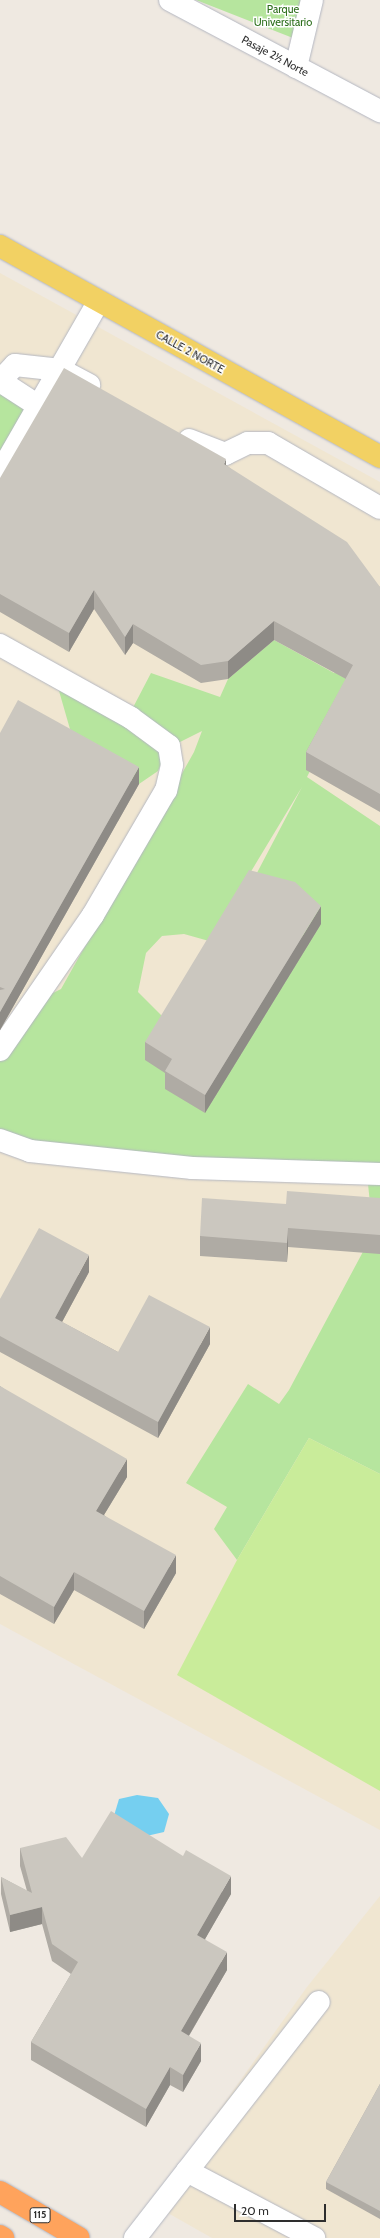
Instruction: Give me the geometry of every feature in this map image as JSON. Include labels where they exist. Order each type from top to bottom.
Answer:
[{"type":"highway","name":"115","points":[[0,2192],[79,2238]]},
{"type":"main road","name":"CALLE 2 NORTE","points":[[0,246],[380,457]]},
{"type":"street","name":"Pasaje 2½ Norte","points":[[170,0],[380,111]]},
{"type":"street","points":[[296,67],[312,0]]},
{"type":"street","points":[[0,473],[40,407],[99,301]]},
{"type":"street","points":[[40,407],[0,381],[15,365],[61,370],[108,396]]},
{"type":"street","points":[[169,429],[213,452],[224,454],[248,443],[273,445],[380,508]]},
{"type":"street","points":[[0,645],[131,718],[169,746],[172,765],[166,790],[93,915],[0,1050]]},
{"type":"street","points":[[0,1140],[30,1151],[192,1168],[380,1174]]},
{"type":"street","points":[[135,2238],[319,2002]]},
{"type":"street","points":[[187,2171],[314,2238]]},
{"type":"shaded area","points":[[0,273],[380,482],[380,1830],[0,1624]]},
{"type":"shaded area","points":[[380,1896],[380,2238],[212,2238],[152,2204],[307,1987]]},
{"type":"green space","name":"Parque Universitario","points":[[196,0],[304,0],[293,38]]},
{"type":"green space","points":[[0,372],[41,394],[0,464]]},
{"type":"green space","points":[[274,640],[334,673],[370,650],[307,777],[380,826],[380,1172],[219,1162],[28,1143],[0,1132],[0,1057],[43,998],[61,989],[194,752],[202,731],[168,748],[158,771],[139,784],[76,750],[55,677],[127,719],[151,673],[220,697],[228,679]],"holes":[[[302,787],[249,888],[163,1017],[138,992],[146,953],[162,936],[184,934],[209,941]]]},
{"type":"green space","points":[[368,1184],[380,1184],[380,1474],[309,1438],[237,1560],[214,1529],[227,1507],[186,1483],[248,1384],[279,1404],[289,1390],[373,1233]]},
{"type":"green space","points":[[309,1438],[380,1474],[380,1791],[177,1675],[237,1560]]},
{"type":"water","points":[[137,1795],[158,1798],[169,1814],[164,1832],[142,1837],[113,1819],[119,1799]]},
{"type":"building","points":[[64,368],[226,459],[224,464],[347,542],[380,587],[380,794],[306,752],[353,665],[274,621],[228,661],[201,665],[133,624],[125,637],[94,590],[69,633],[0,594],[0,478]]},
{"type":"building","points":[[18,700],[139,767],[0,1012],[0,990],[5,989],[0,987],[0,733]]},
{"type":"building","points":[[249,870],[295,882],[321,906],[205,1095],[165,1071],[172,1059],[145,1042]]},
{"type":"building","points":[[287,1191],[380,1198],[380,1235],[288,1228],[287,1243],[200,1236],[202,1198],[286,1204]]},
{"type":"building","points":[[39,1228],[89,1255],[55,1318],[118,1352],[149,1295],[210,1327],[158,1422],[0,1336],[0,1299]]},
{"type":"building","points":[[0,1386],[127,1459],[96,1511],[176,1555],[144,1611],[74,1572],[54,1607],[0,1576]]},
{"type":"building","points":[[111,1811],[183,1856],[186,1850],[231,1876],[197,1935],[227,1952],[181,2031],[201,2043],[183,2075],[170,2067],[146,2109],[31,2042],[78,1962],[52,1944],[42,1907],[10,1915],[1,1877],[32,1893],[20,1848],[66,1837],[82,1858]]},
{"type":"building","points":[[380,2084],[380,2211],[326,2182]]}]
